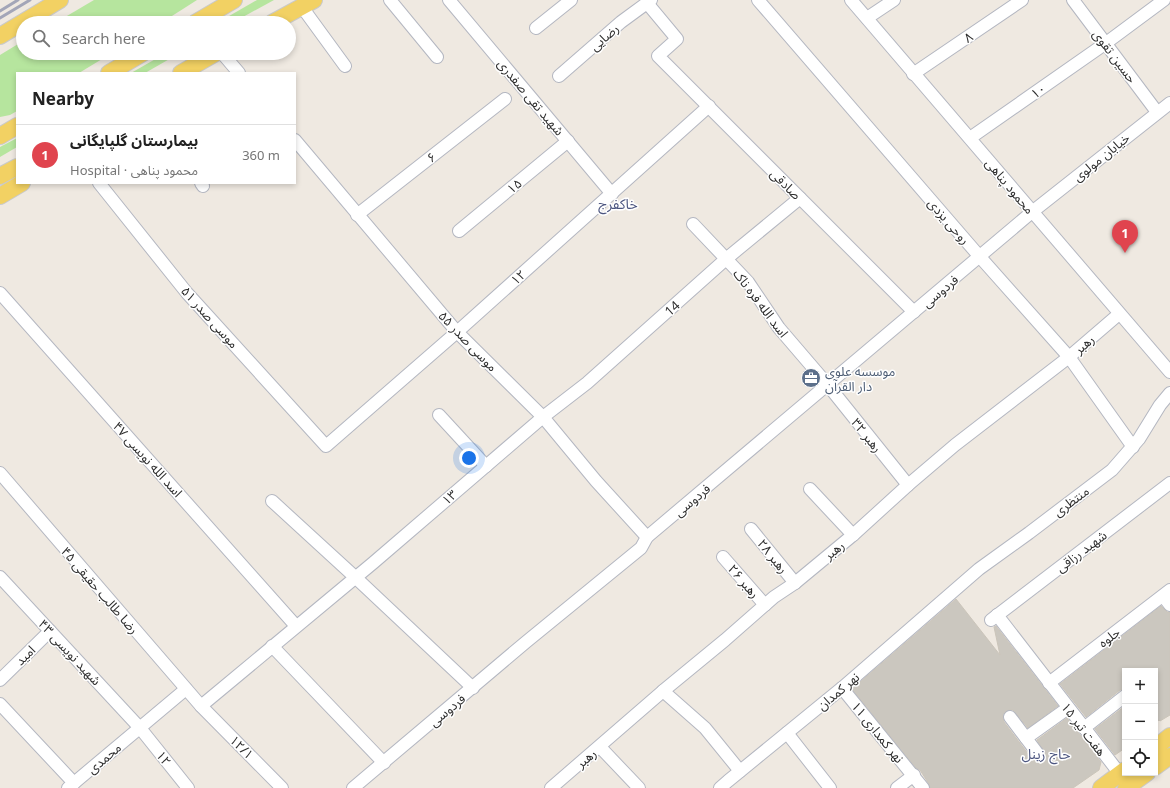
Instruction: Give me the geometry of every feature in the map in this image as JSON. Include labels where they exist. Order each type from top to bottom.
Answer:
[{"type":"main road","points":[[33,16],[60,0]]},
{"type":"main road","points":[[207,16],[234,0]]},
{"type":"main road","points":[[285,16],[308,3]]},
{"type":"main road","points":[[0,36],[16,26]]},
{"type":"main road","points":[[111,72],[131,60]]},
{"type":"main road","points":[[183,72],[204,60]]},
{"type":"main road","points":[[192,72],[207,60]]},
{"type":"main road","points":[[0,176],[16,168]]},
{"type":"main road","points":[[0,196],[20,184]]},
{"type":"main road","points":[[1158,746],[1170,736]]},
{"type":"main road","points":[[1158,765],[1170,756]]},
{"type":"main road","points":[[1101,788],[1133,779]]},
{"type":"street","points":[[390,0],[437,57]]},
{"type":"street","name":"شهید تقی صفدری","points":[[449,0],[612,194]]},
{"type":"street","points":[[536,28],[571,0]]},
{"type":"street","name":"روحی یزدی","points":[[758,0],[980,257],[1069,357],[1133,447]]},
{"type":"street","name":"محمود پناهی","points":[[851,0],[1170,372]]},
{"type":"street","points":[[867,18],[894,0]]},
{"type":"street","name":"۸","points":[[913,74],[1022,0]]},
{"type":"street","name":"حسین تقوی","points":[[1073,0],[1157,112]]},
{"type":"street","name":"۱۰","points":[[970,138],[1106,43],[1164,0]]},
{"type":"street","name":"صادقی","points":[[649,1],[677,39],[658,56],[914,312]]},
{"type":"street","name":"رضایی","points":[[559,76],[621,22],[649,1]]},
{"type":"street","points":[[308,3],[345,66]]},
{"type":"street","points":[[228,60],[238,72]]},
{"type":"street","name":"۶","points":[[357,215],[506,100]]},
{"type":"street","name":"خیابان مولوی","points":[[1032,212],[1170,103]]},
{"type":"street","name":"۱۲","points":[[326,446],[457,332],[708,106]]},
{"type":"street","name":"موسی صدر ۵۵","points":[[296,141],[457,332],[543,417],[596,481],[647,537]]},
{"type":"street","name":"۱۵","points":[[460,231],[568,141]]},
{"type":"street","name":"موسی صدر ۵۱","points":[[101,184],[187,292],[326,446]]},
{"type":"street","name":"14","points":[[543,417],[587,383],[726,259],[800,198]]},
{"type":"street","name":"فردوسی","points":[[353,788],[526,642],[641,548],[647,537],[1032,212]]},
{"type":"street","name":"اسد الله فره ناک","points":[[693,224],[748,282],[779,328],[827,384]]},
{"type":"street","name":"۴۷ اسد الله نویسی","points":[[0,292],[296,626]]},
{"type":"street","name":"رهبر","points":[[551,788],[774,597],[853,535],[955,445],[1069,357],[1119,314]]},
{"type":"street","name":"رهبر ۳۲","points":[[827,384],[908,485]]},
{"type":"street","name":"منتظری","points":[[953,592],[979,569],[1029,534],[1112,470],[1133,447],[1160,405],[1170,393]]},
{"type":"street","points":[[439,415],[486,466]]},
{"type":"street","name":"۱۳","points":[[201,706],[373,563],[543,417]]},
{"type":"street","name":"۴۵ رضا طالب حقیقی","points":[[0,473],[201,706]]},
{"type":"street","name":"شهید رزاقی","points":[[994,617],[1170,483]]},
{"type":"street","points":[[810,489],[853,535]]},
{"type":"street","points":[[272,501],[473,688]]},
{"type":"street","name":"رهبر ۲۸","points":[[751,529],[795,582]]},
{"type":"street","name":"رهبر ۲۶","points":[[723,557],[765,605]]},
{"type":"street","name":"۴۳ شهید نویسی","points":[[0,577],[140,728]]},
{"type":"street","name":"نهر کمدان","points":[[720,788],[842,688],[953,592]]},
{"type":"street","name":"جلوه","points":[[1049,683],[1168,597]]},
{"type":"street","name":"هفت تیر ۱۵","points":[[994,617],[1084,728],[1133,779]]},
{"type":"street","name":"امید","points":[[0,680],[50,631]]},
{"type":"street","points":[[272,646],[384,763]]},
{"type":"street","name":"نهر کمداری ۱۱","points":[[842,688],[923,788]]},
{"type":"street","name":"محمدی","points":[[71,785],[186,689]]},
{"type":"street","points":[[663,691],[705,728],[740,771]]},
{"type":"street","points":[[1084,728],[1122,698]]},
{"type":"street","points":[[0,704],[71,785]]},
{"type":"street","name":"۱۲/۱","points":[[201,706],[282,788]]},
{"type":"street","points":[[1026,738],[1068,708]]},
{"type":"street","points":[[1010,717],[1038,754]]},
{"type":"street","name":"۱۲","points":[[140,728],[188,788]]},
{"type":"street","points":[[787,734],[830,788]]},
{"type":"street","points":[[600,747],[639,788]]},
{"type":"street","points":[[897,788],[914,775]]},
{"type":"green space","points":[[94,0],[197,0],[172,16],[67,16]]},
{"type":"green space","points":[[257,0],[274,0],[245,16],[229,16]]},
{"type":"green space","points":[[16,45],[16,60],[100,60],[81,72],[16,72],[16,112],[10,115],[0,117],[0,55]]},
{"type":"green space","points":[[154,60],[168,60],[147,72],[133,72]]},
{"type":"green space","points":[[16,139],[16,148],[0,157],[0,147]]},
{"type":"building","points":[[956,599],[1000,655],[994,627],[996,626],[1058,706],[1028,728],[1013,710],[1009,710],[1003,714],[1004,722],[1032,759],[1039,761],[1043,760],[1045,753],[1037,740],[1067,718],[1101,762],[1099,770],[1073,788],[930,788],[920,770],[916,768],[852,689]]},
{"type":"building","points":[[1161,606],[1167,612],[1170,612],[1170,715],[1158,721],[1158,668],[1122,668],[1122,690],[1086,717],[1060,684]]},
{"type":"building","points":[[1122,708],[1122,750],[1115,755],[1095,729]]},
{"type":"railway","points":[[0,11],[18,0]]},
{"type":"railway","points":[[0,18],[30,0]]},
{"type":"place","name":"بیمارستان گلپایگانی","points":[[1125,253]]},
{"type":"place","name":"موسسه علوی دار القرآن","points":[[811,378]]},
{"type":"district","name":"خاکفرج","points":[[618,203]]},
{"type":"district","name":"حاج زینل","points":[[1046,753]]}]
